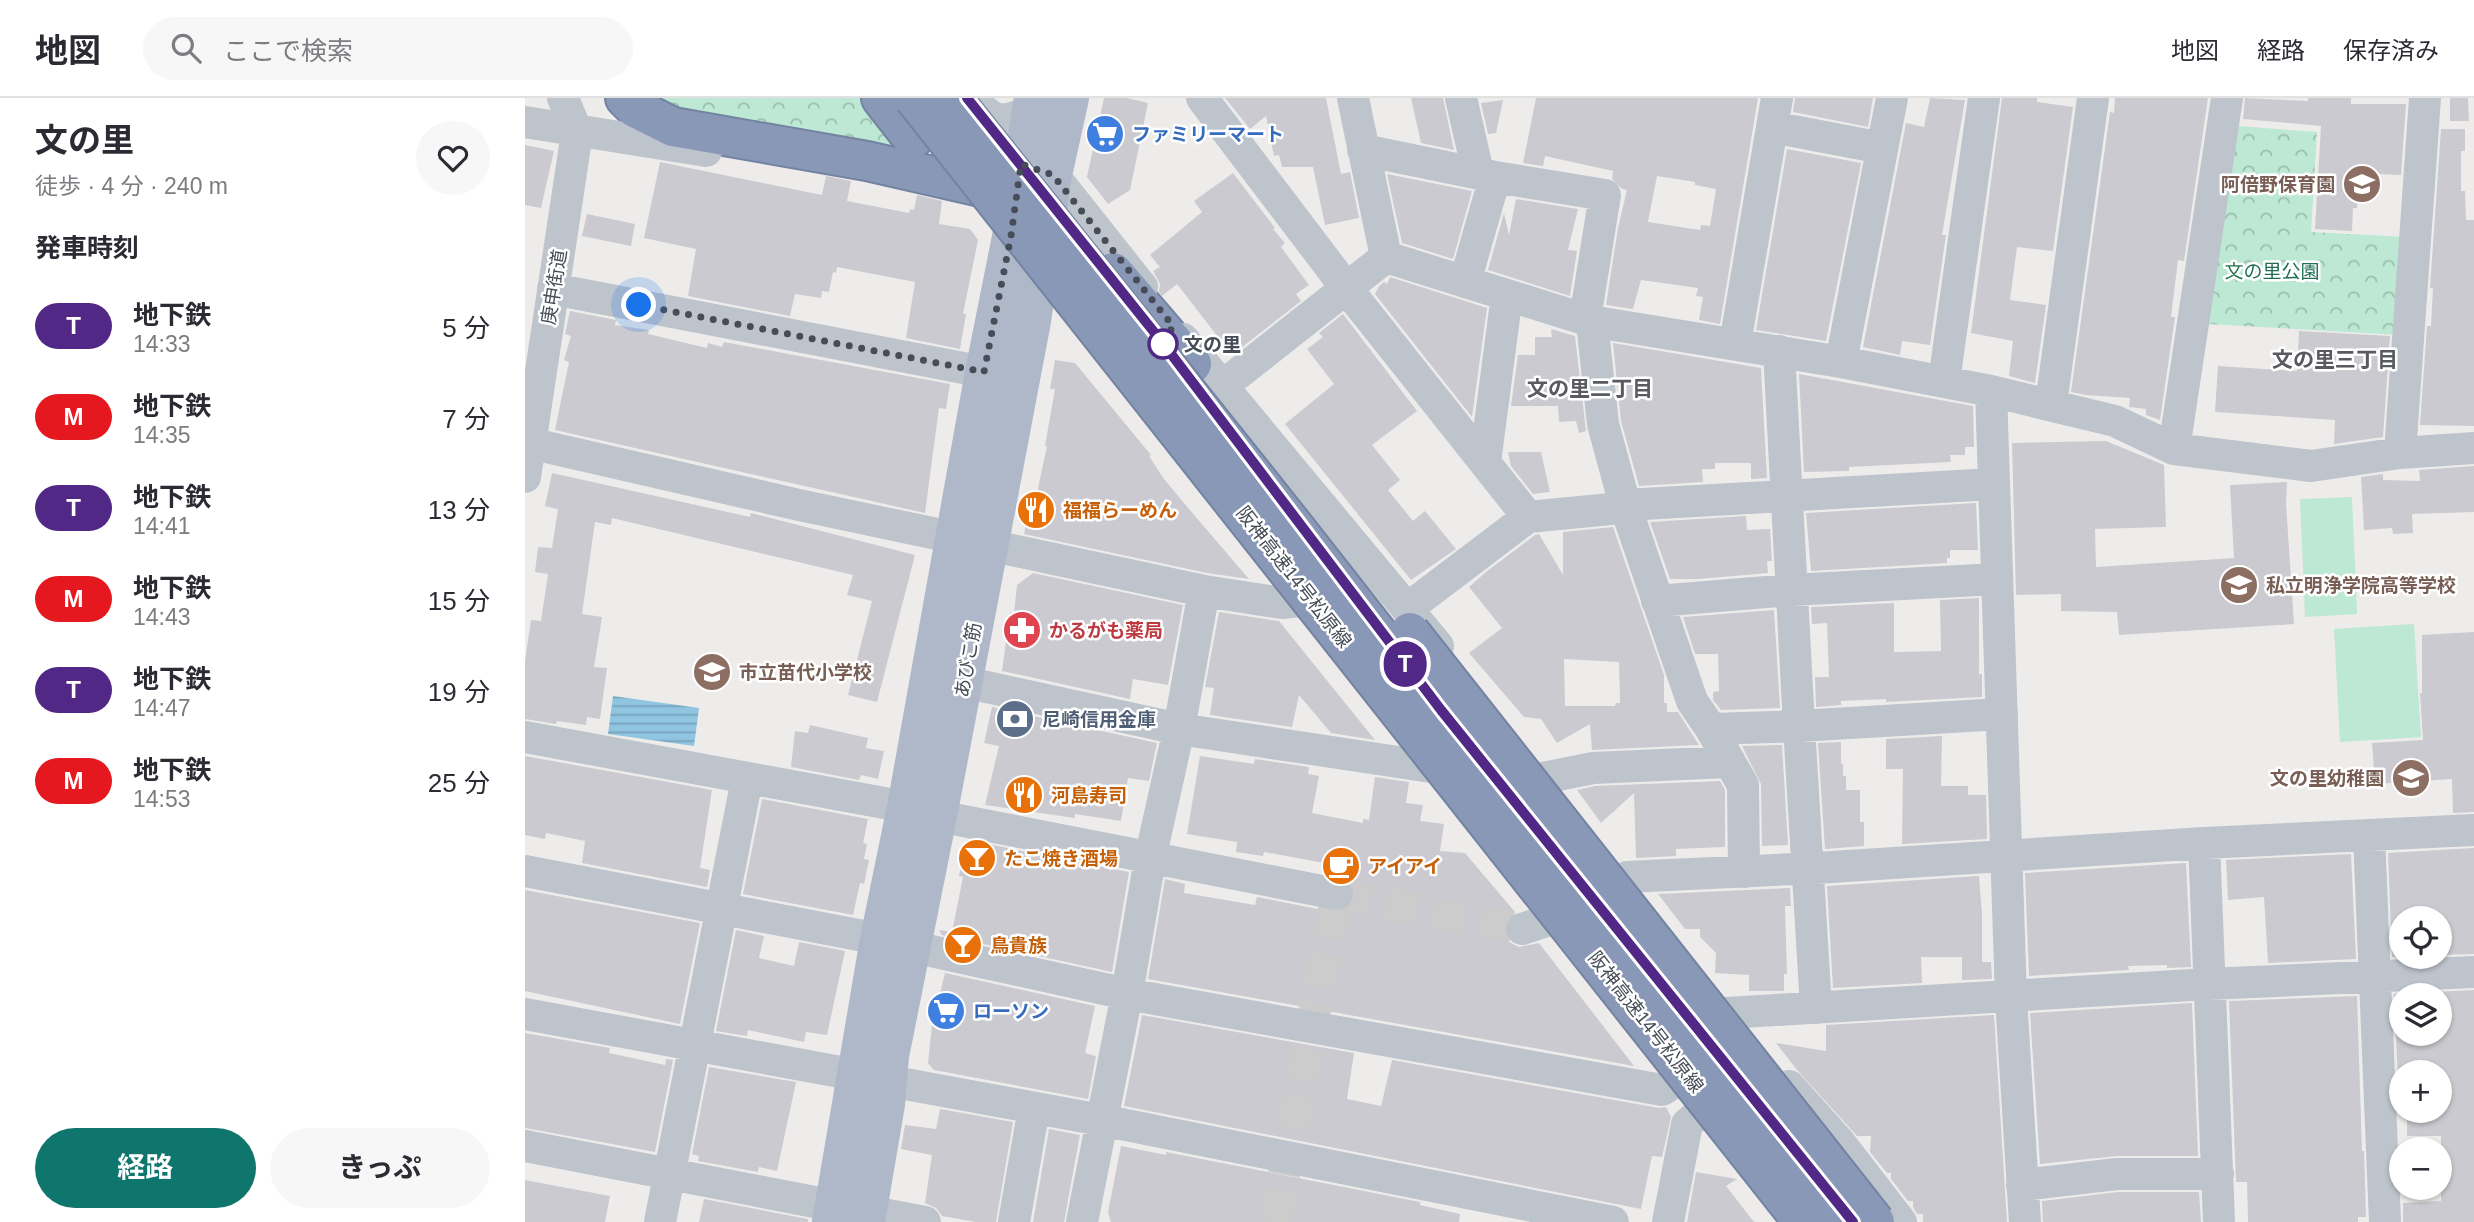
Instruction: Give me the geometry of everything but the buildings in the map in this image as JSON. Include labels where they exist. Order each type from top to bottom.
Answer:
[{"type":"highway","points":[[625,98],[635,108],[673,127],[867,161],[1035,183],[1207,376],[1875,1222]]},
{"type":"highway","points":[[881,98],[913,139],[1048,274]]},
{"type":"highway","name":"阪神高速14号松原線","points":[[914,98],[1048,274],[1803,1222]]},
{"type":"highway","name":"阪神高速14号松原線","points":[[952,98],[1281,510],[1840,1222]]},
{"type":"main road","name":"あびこ筋","points":[[922,811],[964,682],[984,372],[1011,236],[1070,98]]},
{"type":"main road","name":"あびこ筋","points":[[850,1215],[886,1104],[872,1077],[890,1056],[896,943],[972,542],[1048,274],[1035,183],[1032,104]]},
{"type":"street","name":"庚申街道","points":[[525,477],[528,442],[576,131],[563,98]]},
{"type":"street","points":[[974,98],[992,117],[1002,120],[1011,120],[1032,104]]},
{"type":"street","points":[[1202,98],[1347,289],[1528,517]]},
{"type":"street","points":[[1353,98],[1386,257]]},
{"type":"street","points":[[1461,98],[1487,175],[1465,282]]},
{"type":"street","points":[[1841,362],[1892,98]]},
{"type":"street","points":[[1944,381],[1984,98]]},
{"type":"street","points":[[2051,404],[2094,98]]},
{"type":"street","points":[[2174,449],[2227,98]]},
{"type":"street","points":[[2400,453],[2425,98]]},
{"type":"street","points":[[1735,344],[1775,113],[1882,148]]},
{"type":"street","points":[[525,122],[788,165],[972,199],[991,205],[1011,236],[1048,274],[1058,300],[1085,330],[1300,601],[1789,1222]]},
{"type":"street","points":[[1363,150],[1605,195],[1588,321],[1604,424],[1625,505],[1692,701],[1743,785],[1744,872]]},
{"type":"street","points":[[1386,257],[1347,289],[1207,376],[1408,608],[1543,778],[1627,877],[1726,1013],[1840,1143],[1901,1222]]},
{"type":"street","points":[[1386,257],[1588,321],[1841,362],[2051,404],[2115,421],[2174,449],[2311,466],[2400,453],[2474,448]]},
{"type":"street","points":[[553,289],[984,372]]},
{"type":"street","points":[[1485,462],[1507,295]]},
{"type":"street","points":[[1779,352],[1798,726],[1812,868],[1816,1008]]},
{"type":"street","points":[[1991,391],[2011,998],[2025,1222]]},
{"type":"street","points":[[528,442],[799,505],[1204,591],[1282,603],[1300,601]]},
{"type":"street","points":[[1408,608],[1528,517],[1612,509],[1625,505],[1993,484]]},
{"type":"street","points":[[1657,601],[1791,590],[1997,579]]},
{"type":"street","points":[[1082,1222],[1127,994],[1150,859],[1179,729],[1204,591]]},
{"type":"street","points":[[964,682],[1179,729],[1431,767]]},
{"type":"street","points":[[1711,729],[2003,714]]},
{"type":"street","points":[[525,737],[922,811],[1150,859],[1338,894]]},
{"type":"street","points":[[1543,778],[1593,768],[1729,762]]},
{"type":"street","points":[[660,1222],[747,779]]},
{"type":"street","points":[[1522,929],[1552,919],[1627,877],[2204,843],[2474,831]]},
{"type":"street","points":[[2369,836],[2385,1222]]},
{"type":"street","points":[[2204,843],[2219,1222]]},
{"type":"street","points":[[525,871],[896,943],[1127,994],[1662,1090],[1678,1080]]},
{"type":"street","points":[[1726,1013],[2011,998],[2208,984],[2474,972]]},
{"type":"street","points":[[525,1014],[1101,1120],[1613,1222]]},
{"type":"street","points":[[1014,1222],[1034,1108]]},
{"type":"street","points":[[1668,1222],[1687,1124],[1702,1111]]},
{"type":"street","points":[[525,1146],[670,1174],[850,1215],[925,1222]]},
{"type":"street","points":[[2022,1185],[2117,1174],[2218,1174]]},
{"type":"green space","points":[[648,98],[890,98],[913,153],[704,121]]},
{"type":"green space","name":"文の里公園","points":[[2238,126],[2317,132],[2311,232],[2405,237],[2400,335],[2208,324]]},
{"type":"green space","points":[[2352,497],[2357,614],[2305,617],[2300,499]]},
{"type":"green space","points":[[2414,624],[2421,737],[2340,742],[2334,629]]},
{"type":"water","points":[[613,696],[699,708],[694,746],[608,734]]},
{"type":"tunnel","points":[[1275,1222],[1337,894],[1522,929]]},
{"type":"metro line","name":"T","points":[[967,98],[1162,342],[1441,710],[1853,1222]]},
{"type":"place","name":"ファミリーマート","points":[[1105,134]]},
{"type":"place","name":"阿倍野保育園","points":[[2362,184]]},
{"type":"place","name":"文の里","points":[[1163,344]]},
{"type":"place","name":"福福らーめん","points":[[1036,510]]},
{"type":"place","name":"私立明浄学院高等学校","points":[[2239,585]]},
{"type":"place","name":"かるがも薬局","points":[[1022,630]]},
{"type":"place","name":"市立苗代小学校","points":[[712,672]]},
{"type":"place","name":"尼崎信用金庫","points":[[1015,719]]},
{"type":"place","name":"文の里幼稚園","points":[[2411,778]]},
{"type":"place","name":"河島寿司","points":[[1024,795]]},
{"type":"place","name":"たこ焼き酒場","points":[[977,858]]},
{"type":"place","name":"アイアイ","points":[[1341,866]]},
{"type":"place","name":"鳥貴族","points":[[963,945]]},
{"type":"place","name":"ローソン","points":[[946,1011]]},
{"type":"district","name":"文の里三丁目","points":[[2335,359]]},
{"type":"district","name":"文の里二丁目","points":[[1590,388]]},
{"type":"route","points":[[639,305],[984,372],[1011,236],[1021,164],[1053,175],[1173,326],[1163,344]]}]
